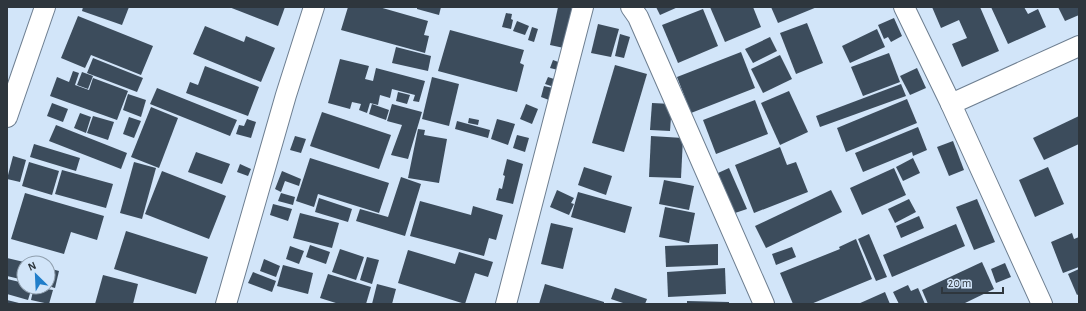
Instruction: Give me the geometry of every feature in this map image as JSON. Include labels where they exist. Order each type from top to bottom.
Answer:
[{"type":"street","points":[[7,117],[45,7]]},
{"type":"street","points":[[226,304],[286,96],[314,7]]},
{"type":"street","points":[[506,304],[584,7]]},
{"type":"street","points":[[631,7],[638,18],[764,304]]},
{"type":"street","points":[[904,7],[951,104],[1042,304]]},
{"type":"street","points":[[951,104],[1079,46]]},
{"type":"building","points":[[83,7],[129,7],[122,25],[82,11]]},
{"type":"building","points":[[229,7],[285,7],[278,26]]},
{"type":"building","points":[[348,7],[379,7],[428,21],[424,35],[429,36],[425,53],[341,30]]},
{"type":"building","points":[[417,7],[441,7],[439,15],[417,9]]},
{"type":"building","points":[[558,7],[572,7],[564,48],[550,45]]},
{"type":"building","points":[[656,7],[678,7],[660,15]]},
{"type":"building","points":[[710,7],[753,7],[761,27],[725,42]]},
{"type":"building","points":[[771,7],[817,7],[778,23]]},
{"type":"building","points":[[932,7],[980,7],[999,51],[962,67],[952,44],[967,38],[959,20],[941,28]]},
{"type":"building","points":[[991,7],[1024,7],[1028,14],[1038,9],[1046,27],[1008,44]]},
{"type":"building","points":[[1058,7],[1079,7],[1079,15],[1065,21]]},
{"type":"building","points":[[703,9],[718,46],[678,63],[662,25]]},
{"type":"building","points":[[506,13],[512,14],[511,19],[513,20],[511,29],[502,27]]},
{"type":"building","points":[[78,16],[153,46],[141,75],[91,55],[85,68],[61,58]]},
{"type":"building","points":[[894,18],[902,36],[891,42],[888,37],[884,39],[878,25]]},
{"type":"building","points":[[517,21],[529,26],[525,35],[513,31]]},
{"type":"building","points":[[807,23],[823,63],[796,74],[780,33]]},
{"type":"building","points":[[598,24],[619,29],[611,57],[591,53]]},
{"type":"building","points":[[205,26],[244,42],[246,36],[275,48],[261,82],[193,54]]},
{"type":"building","points":[[532,27],[538,29],[534,42],[528,40]]},
{"type":"building","points":[[877,29],[885,47],[850,63],[842,46]]},
{"type":"building","points":[[450,30],[524,50],[520,63],[524,65],[517,92],[438,71]]},
{"type":"building","points":[[620,34],[630,37],[624,58],[615,56]]},
{"type":"building","points":[[770,37],[777,51],[753,63],[745,49]]},
{"type":"building","points":[[396,47],[431,56],[428,71],[392,63]]},
{"type":"building","points":[[741,52],[755,88],[691,113],[677,77]]},
{"type":"building","points":[[889,53],[900,82],[863,96],[851,67]]},
{"type":"building","points":[[780,55],[792,79],[763,93],[751,69]]},
{"type":"building","points":[[93,58],[143,78],[137,92],[87,73]]},
{"type":"building","points":[[340,59],[369,66],[365,79],[373,81],[376,68],[425,81],[419,102],[413,101],[415,95],[392,89],[390,98],[380,95],[378,105],[370,103],[367,113],[359,110],[361,104],[352,102],[350,109],[328,103]]},
{"type":"building","points":[[553,60],[561,63],[558,70],[550,68]]},
{"type":"building","points":[[615,65],[647,74],[624,152],[592,143]]},
{"type":"building","points":[[205,66],[259,87],[248,116],[186,93],[190,82],[198,85]]},
{"type":"building","points":[[917,68],[926,88],[910,95],[900,76]]},
{"type":"building","points":[[73,71],[79,73],[75,85],[89,90],[93,78],[128,91],[117,120],[50,96],[57,77],[69,82]]},
{"type":"building","points":[[82,72],[93,76],[88,89],[77,85]]},
{"type":"building","points":[[432,77],[459,84],[449,126],[422,119]]},
{"type":"building","points":[[548,77],[557,80],[554,87],[545,84]]},
{"type":"building","points":[[901,84],[906,96],[820,127],[816,116]]},
{"type":"building","points":[[544,86],[553,88],[549,100],[541,97]]},
{"type":"building","points":[[157,88],[237,120],[230,136],[150,104]]},
{"type":"building","points":[[789,91],[808,132],[780,145],[761,103]]},
{"type":"building","points":[[398,92],[410,95],[407,104],[396,101]]},
{"type":"building","points":[[128,94],[146,100],[141,117],[123,110]]},
{"type":"building","points":[[907,99],[917,123],[846,152],[837,128]]},
{"type":"building","points":[[755,100],[768,134],[716,154],[703,120]]},
{"type":"building","points":[[52,103],[68,109],[63,122],[47,116]]},
{"type":"building","points":[[652,103],[672,104],[670,131],[650,130]]},
{"type":"building","points":[[372,104],[389,110],[386,120],[369,114]]},
{"type":"building","points":[[392,104],[422,112],[408,159],[391,155],[402,125],[387,121]]},
{"type":"building","points":[[526,104],[538,109],[532,124],[520,119]]},
{"type":"building","points":[[151,107],[178,118],[159,168],[131,157]]},
{"type":"building","points":[[322,112],[391,135],[379,169],[310,146]]},
{"type":"building","points":[[80,113],[91,117],[86,133],[74,128]]},
{"type":"building","points":[[93,116],[114,122],[108,140],[87,133]]},
{"type":"building","points":[[1079,116],[1079,144],[1044,160],[1033,138]]},
{"type":"building","points":[[129,117],[141,121],[134,138],[123,134]]},
{"type":"building","points":[[469,118],[479,120],[478,125],[468,123]]},
{"type":"building","points":[[247,119],[256,122],[251,138],[236,134],[239,125],[244,126]]},
{"type":"building","points":[[497,119],[515,124],[508,145],[491,139]]},
{"type":"building","points":[[457,121],[490,130],[488,138],[455,129]]},
{"type":"building","points":[[56,125],[127,153],[121,169],[49,141]]},
{"type":"building","points":[[918,127],[927,150],[913,156],[912,152],[863,172],[855,153]]},
{"type":"building","points":[[418,129],[425,130],[424,135],[447,139],[439,183],[408,178]]},
{"type":"building","points":[[517,135],[529,138],[525,152],[513,148]]},
{"type":"building","points":[[295,136],[306,139],[301,153],[290,150]]},
{"type":"building","points":[[651,136],[683,138],[681,178],[649,177]]},
{"type":"building","points":[[953,141],[964,170],[949,176],[937,147]]},
{"type":"building","points":[[34,144],[80,158],[76,171],[30,157]]},
{"type":"building","points":[[780,147],[787,165],[796,162],[808,192],[754,213],[735,165]]},
{"type":"building","points":[[196,152],[230,164],[222,184],[188,172]]},
{"type":"building","points":[[13,156],[26,160],[20,182],[7,179]]},
{"type":"building","points":[[310,158],[389,183],[379,213],[318,194],[314,207],[296,201]]},
{"type":"building","points":[[913,158],[920,173],[903,181],[896,167]]},
{"type":"building","points":[[507,159],[523,164],[513,204],[496,200],[499,188],[502,189],[505,176],[503,175]]},
{"type":"building","points":[[29,162],[59,171],[52,195],[22,186]]},
{"type":"building","points":[[134,162],[156,168],[142,219],[120,213]]},
{"type":"building","points":[[240,164],[251,169],[248,176],[237,172]]},
{"type":"building","points":[[584,167],[612,176],[606,195],[578,185]]},
{"type":"building","points":[[1048,167],[1064,204],[1035,217],[1019,180]]},
{"type":"building","points":[[729,168],[747,209],[735,213],[718,173]]},
{"type":"building","points":[[894,168],[906,195],[862,215],[850,188]]},
{"type":"building","points":[[62,170],[113,184],[106,208],[55,194]]},
{"type":"building","points":[[162,171],[226,196],[209,239],[145,214]]},
{"type":"building","points":[[282,171],[301,179],[299,186],[285,181],[281,192],[275,189]]},
{"type":"building","points":[[401,177],[421,184],[405,236],[356,221],[360,209],[388,217]]},
{"type":"building","points":[[664,180],[694,186],[689,210],[659,204]]},
{"type":"building","points":[[557,190],[574,198],[571,203],[574,204],[569,215],[550,207]]},
{"type":"building","points":[[831,190],[842,212],[766,248],[755,226]]},
{"type":"building","points":[[578,192],[632,207],[625,233],[571,217]]},
{"type":"building","points":[[25,193],[104,216],[97,240],[71,232],[64,254],[11,239]]},
{"type":"building","points":[[281,193],[295,197],[293,205],[278,201]]},
{"type":"building","points":[[319,198],[352,209],[348,222],[315,212]]},
{"type":"building","points":[[909,199],[916,212],[895,223],[888,209]]},
{"type":"building","points":[[977,199],[995,242],[974,250],[956,207]]},
{"type":"building","points":[[420,201],[471,215],[473,206],[503,215],[496,240],[489,238],[484,256],[410,236]]},
{"type":"building","points":[[273,204],[292,209],[288,221],[270,215]]},
{"type":"building","points":[[665,207],[695,213],[689,243],[659,237]]},
{"type":"building","points":[[300,213],[339,223],[332,248],[293,238]]},
{"type":"building","points":[[919,216],[924,228],[901,238],[896,226]]},
{"type":"building","points":[[551,223],[573,228],[563,269],[541,264]]},
{"type":"building","points":[[956,224],[965,246],[892,277],[883,255]]},
{"type":"building","points":[[126,231],[208,257],[196,294],[114,269]]},
{"type":"building","points":[[1072,233],[1074,239],[1079,237],[1079,267],[1063,273],[1051,242]]},
{"type":"building","points":[[869,234],[887,277],[876,281],[858,239]]},
{"type":"building","points":[[856,239],[872,279],[811,304],[793,304],[780,273],[840,249],[839,247]]},
{"type":"building","points":[[718,244],[718,265],[666,267],[665,246]]},
{"type":"building","points":[[310,245],[330,252],[326,264],[306,257]]},
{"type":"building","points":[[290,246],[304,251],[299,264],[286,259]]},
{"type":"building","points":[[792,247],[796,257],[776,265],[772,254]]},
{"type":"building","points":[[340,249],[364,257],[356,280],[332,272]]},
{"type":"building","points":[[408,250],[455,264],[459,252],[493,262],[488,277],[475,273],[465,304],[398,283]]},
{"type":"building","points":[[367,257],[379,260],[372,284],[360,280]]},
{"type":"building","points":[[7,258],[16,260],[16,278],[7,276]]},
{"type":"building","points":[[264,259],[280,266],[276,277],[260,271]]},
{"type":"building","points":[[982,262],[994,289],[963,304],[928,304],[922,290]]},
{"type":"building","points":[[1005,263],[1011,277],[996,283],[991,269]]},
{"type":"building","points":[[283,265],[313,273],[308,294],[277,286]]},
{"type":"building","points":[[725,268],[726,294],[668,297],[667,272]]},
{"type":"building","points":[[1079,269],[1079,294],[1077,295],[1068,274]]},
{"type":"building","points":[[56,270],[59,271],[56,284]]},
{"type":"building","points":[[253,272],[276,281],[272,292],[248,283]]},
{"type":"building","points":[[328,274],[371,287],[366,304],[339,304],[320,298]]},
{"type":"building","points":[[103,275],[138,284],[133,304],[95,304]]},
{"type":"building","points":[[7,279],[16,281],[16,295],[30,295],[28,300],[7,294]]},
{"type":"building","points":[[377,284],[396,289],[392,304],[372,304]]},
{"type":"building","points":[[545,284],[604,302],[604,304],[539,304]]},
{"type":"building","points":[[908,285],[911,291],[918,288],[925,304],[899,304],[893,292]]},
{"type":"building","points":[[615,288],[647,299],[645,304],[626,304],[611,299]]},
{"type":"building","points":[[885,292],[890,304],[858,304]]},
{"type":"building","points":[[32,295],[52,295],[49,304],[31,300]]},
{"type":"building","points":[[7,300],[19,303],[19,304],[7,304]]},
{"type":"building","points":[[687,301],[729,302],[729,304],[687,304]]}]
